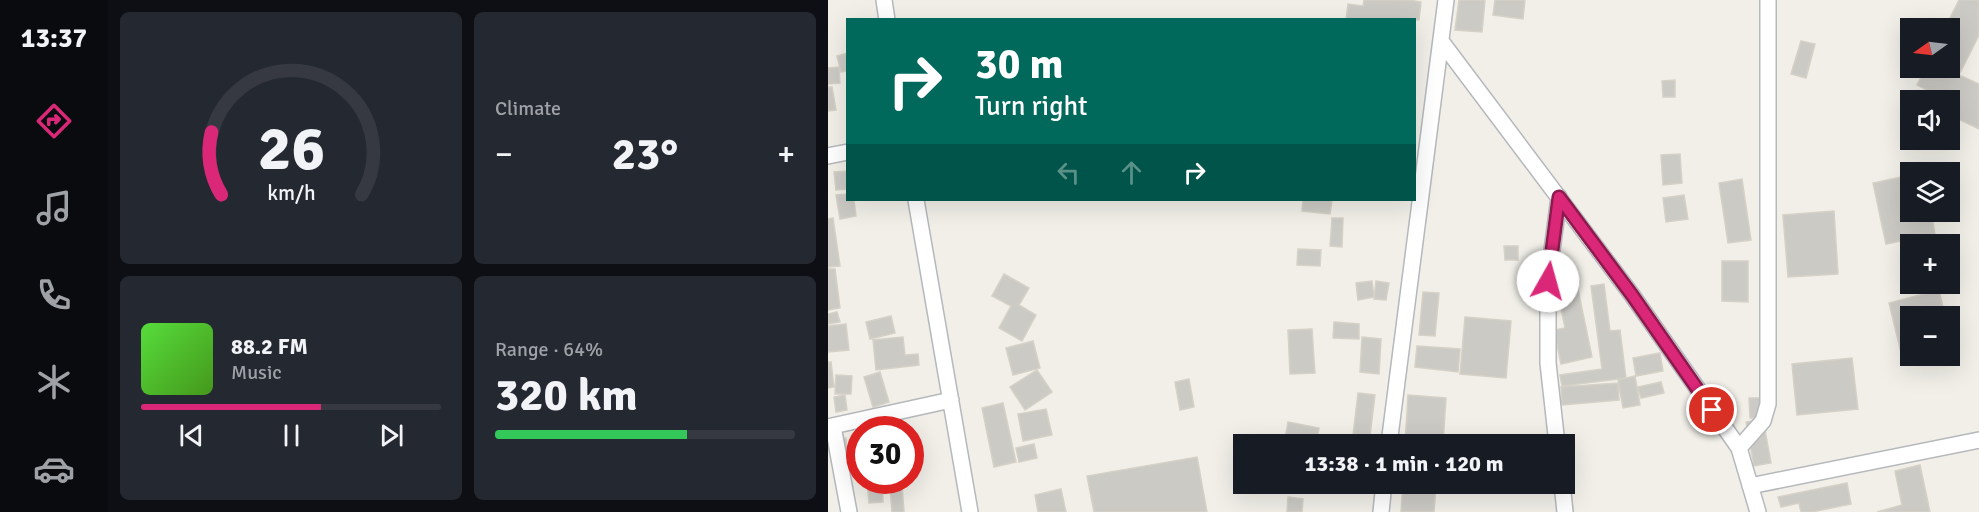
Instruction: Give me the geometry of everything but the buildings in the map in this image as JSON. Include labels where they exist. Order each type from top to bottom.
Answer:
[{"type":"street","points":[[884,0],[887,18]]},
{"type":"street","points":[[1390,434],[1446,0]]},
{"type":"street","points":[[1739,448],[1763,421],[1768,404],[1768,0]]},
{"type":"street","points":[[1440,41],[1632,295],[1739,448],[1758,512]]},
{"type":"street","points":[[828,156],[846,153]]},
{"type":"street","points":[[1556,434],[1548,363],[1548,281],[1559,197]]},
{"type":"street","points":[[916,201],[970,512]]},
{"type":"street","points":[[849,512],[830,427],[951,400]]},
{"type":"street","points":[[1750,486],[1979,440]]},
{"type":"street","points":[[1381,512],[1383,494]]},
{"type":"street","points":[[1563,494],[1565,512]]},
{"type":"route","points":[[1548,281],[1559,197],[1632,295],[1712,410]]}]
